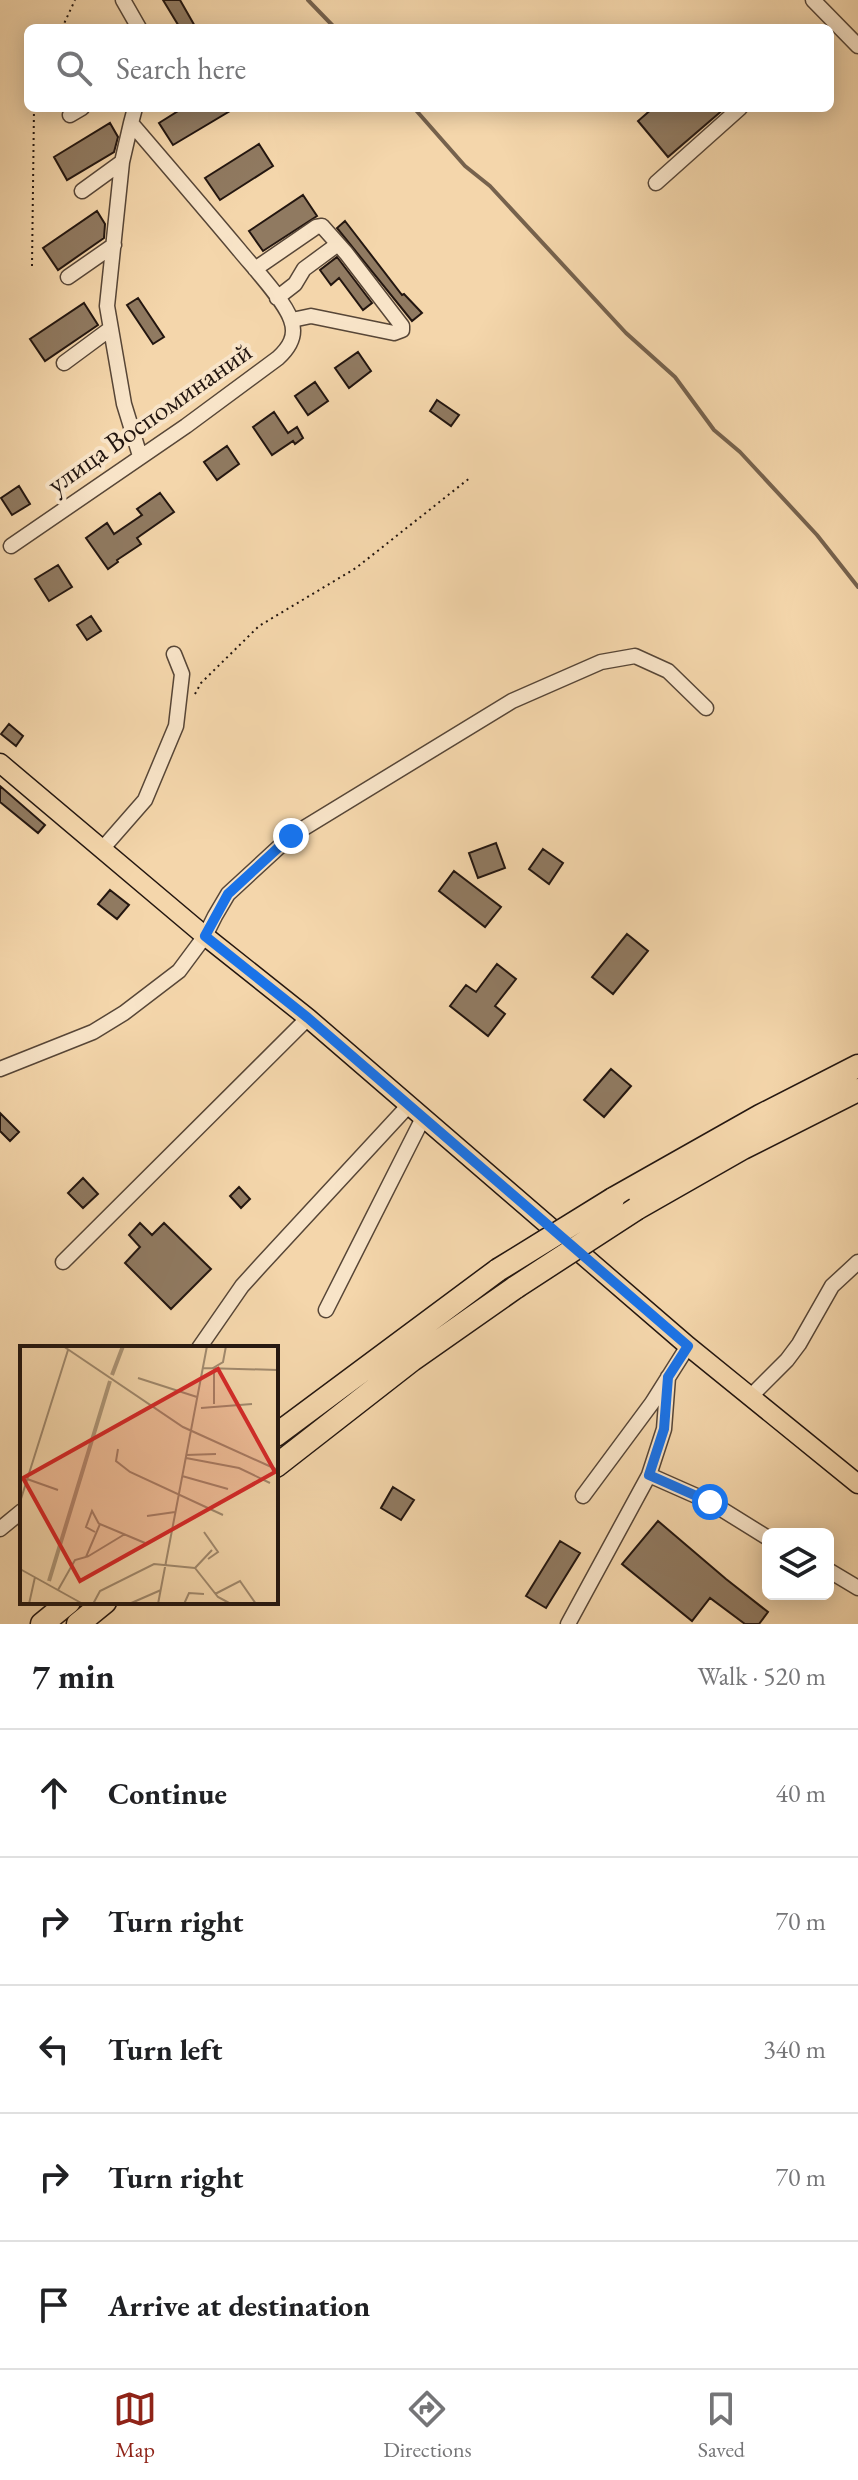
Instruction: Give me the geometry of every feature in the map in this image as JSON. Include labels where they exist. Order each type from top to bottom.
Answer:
[{"type":"highway","points":[[278,1434],[498,1270],[613,1199],[760,1116],[858,1066]]},
{"type":"highway","points":[[278,1464],[412,1360],[636,1209],[743,1148],[858,1090]]},
{"type":"highway","points":[[42,1624],[67,1604]]},
{"type":"highway","points":[[78,1624],[103,1604]]},
{"type":"main road","points":[[0,763],[205,936],[308,1018],[688,1346],[858,1484]]},
{"type":"street","points":[[123,0],[137,24]]},
{"type":"street","points":[[813,0],[831,24]]},
{"type":"street","points":[[834,27],[858,46]]},
{"type":"street","points":[[656,183],[736,112]]},
{"type":"street","points":[[133,115],[122,162],[107,306],[124,404],[140,456]]},
{"type":"street","points":[[133,115],[292,320],[311,316],[394,333],[402,330],[398,319],[326,228],[316,227],[255,269]]},
{"type":"street","points":[[82,191],[122,162]]},
{"type":"street","points":[[277,298],[295,284],[304,269],[338,244]]},
{"type":"street","points":[[68,277],[114,245]]},
{"type":"street","name":"улица Воспоминаний","points":[[11,546],[186,426],[278,358],[291,342],[292,320]]},
{"type":"street","points":[[64,363],[110,329]]},
{"type":"street","points":[[103,848],[145,800],[176,726],[182,674],[174,654]]},
{"type":"street","points":[[0,1069],[93,1032],[114,1019],[179,971],[205,936],[228,894],[291,836],[512,701],[601,662],[635,656],[668,671],[706,708]]},
{"type":"street","points":[[63,1262],[308,1018]]},
{"type":"street","points":[[326,1310],[416,1112]]},
{"type":"street","points":[[200,1346],[252,1275],[416,1112]]},
{"type":"street","points":[[750,1397],[787,1360],[832,1286],[858,1262]]},
{"type":"street","points":[[583,1496],[645,1413],[688,1346]]},
{"type":"street","points":[[568,1624],[649,1475],[664,1429],[668,1377]]},
{"type":"street","points":[[649,1475],[710,1502],[762,1534]]},
{"type":"street","points":[[0,1529],[20,1513]]},
{"type":"street","points":[[834,1574],[858,1588]]},
{"type":"path","points":[[64,24],[75,0]]},
{"type":"path","points":[[32,266],[34,112]]},
{"type":"path","points":[[195,694],[201,683],[259,626],[356,568],[471,477]]},
{"type":"building","points":[[163,0],[180,0],[194,24],[178,24]]},
{"type":"building","points":[[177,112],[228,112],[173,145],[159,123]]},
{"type":"building","points":[[648,112],[720,112],[668,157],[638,121]]},
{"type":"building","points":[[110,123],[118,137],[114,152],[67,180],[54,157]]},
{"type":"building","points":[[259,144],[273,166],[220,200],[205,178]]},
{"type":"building","points":[[303,195],[317,216],[263,251],[249,231]]},
{"type":"building","points":[[97,211],[105,224],[104,238],[58,270],[43,248]]},
{"type":"building","points":[[345,221],[402,295],[422,313],[412,321],[337,228]]},
{"type":"building","points":[[337,257],[372,303],[363,310],[339,278],[331,285],[320,270]]},
{"type":"building","points":[[138,298],[164,337],[153,344],[127,305]]},
{"type":"building","points":[[84,303],[98,325],[45,361],[30,339]]},
{"type":"building","points":[[358,352],[371,371],[349,388],[335,368]]},
{"type":"building","points":[[315,382],[328,401],[308,415],[295,396]]},
{"type":"building","points":[[437,400],[459,415],[451,426],[430,411]]},
{"type":"building","points":[[274,412],[288,433],[297,427],[303,438],[272,455],[253,427]]},
{"type":"building","points":[[227,446],[239,464],[217,480],[204,462]]},
{"type":"building","points":[[19,486],[30,504],[12,515],[1,498]]},
{"type":"building","points":[[160,493],[174,512],[137,538],[141,544],[108,569],[86,538],[107,523],[114,534],[142,515],[137,509]]},
{"type":"building","points":[[58,565],[72,587],[49,601],[35,579]]},
{"type":"building","points":[[91,616],[101,631],[87,640],[77,625]]},
{"type":"building","points":[[9,724],[23,736],[16,746],[1,734]]},
{"type":"building","points":[[0,786],[45,825],[38,833],[0,802]]},
{"type":"building","points":[[496,843],[505,868],[478,878],[469,853]]},
{"type":"building","points":[[543,849],[563,863],[549,884],[529,869]]},
{"type":"building","points":[[454,871],[501,907],[485,927],[439,891]]},
{"type":"building","points":[[110,890],[129,905],[117,919],[98,904]]},
{"type":"building","points":[[627,934],[648,951],[613,994],[592,977]]},
{"type":"building","points":[[497,964],[516,979],[495,1006],[505,1014],[488,1036],[450,1006],[466,985],[476,992]]},
{"type":"building","points":[[611,1069],[631,1086],[604,1117],[584,1100]]},
{"type":"building","points":[[0,1113],[19,1132],[10,1141],[0,1131]]},
{"type":"building","points":[[83,1178],[98,1194],[83,1208],[68,1193]]},
{"type":"building","points":[[239,1187],[250,1199],[241,1208],[230,1196]]},
{"type":"building","points":[[140,1223],[152,1235],[164,1223],[211,1269],[171,1309],[125,1263],[140,1247],[129,1235]]},
{"type":"building","points":[[393,1487],[414,1500],[401,1520],[381,1508]]},
{"type":"building","points":[[658,1521],[768,1612],[759,1624],[745,1624],[710,1598],[692,1621],[622,1564]]},
{"type":"building","points":[[560,1541],[580,1553],[546,1608],[526,1596]]},
{"type":"waterway","points":[[308,0],[331,24]]},
{"type":"waterway","points":[[418,112],[465,166],[490,186],[626,333],[675,377],[714,430],[740,452],[817,535],[858,587]]},
{"type":"route","points":[[291,836],[228,894],[205,936],[308,1018],[688,1346],[668,1377],[664,1429],[649,1475],[710,1502]]}]
